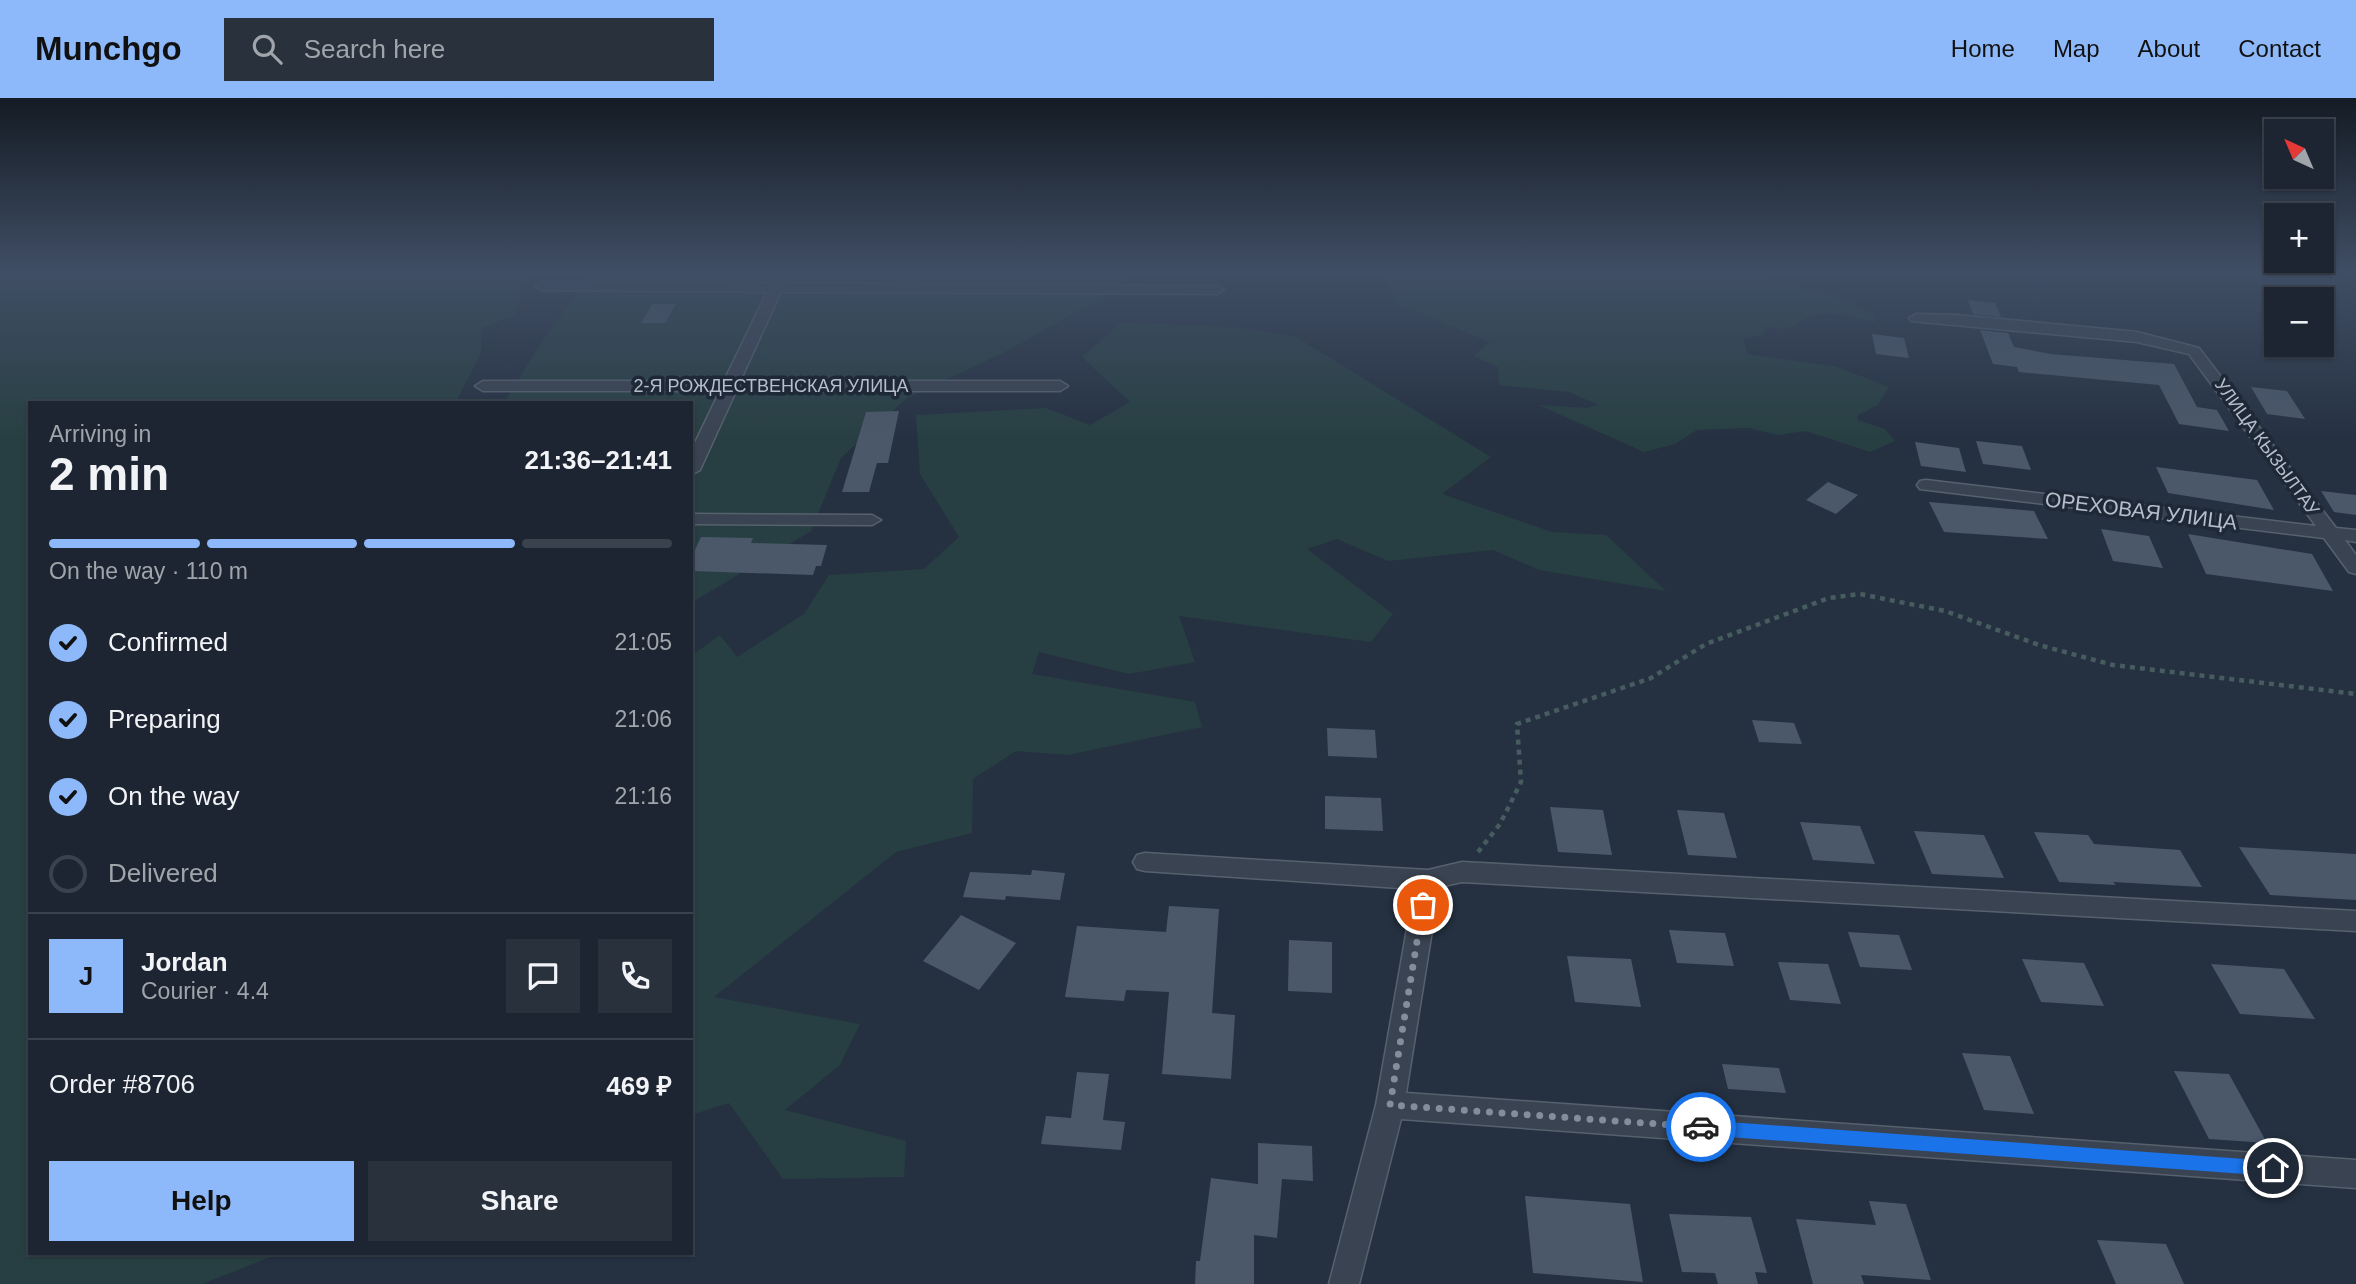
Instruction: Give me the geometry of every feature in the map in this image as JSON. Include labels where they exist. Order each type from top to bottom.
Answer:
[{"type":"street","points":[[693,466],[756,329]]},
{"type":"street","name":"УЛИЦА КЫЗЫЛТАУ","points":[[2060,329],[2137,337],[2194,351],[2205,362],[2356,568]]},
{"type":"street","name":"2-Я РОЖДЕСТВЕНСКАЯ УЛИЦА","points":[[483,386],[1060,386]]},
{"type":"street","name":"ОРЕХОВАЯ УЛИЦА","points":[[1926,485],[2356,536]]},
{"type":"street","points":[[693,519],[872,520]]},
{"type":"street","points":[[1145,862],[1427,880],[1462,872],[2356,921]]},
{"type":"street","points":[[1344,1284],[1390,1105],[1427,880]]},
{"type":"street","points":[[1390,1105],[2356,1174]]},
{"type":"path","points":[[1462,872],[1500,824],[1521,782],[1517,724],[1651,678],[1706,644],[1829,598],[1860,594],[1945,611],[2039,645],[2113,665],[2356,694]]},
{"type":"green space","points":[[0,329],[482,329],[481,353],[457,401],[28,401],[28,1255],[276,1255],[202,1284],[0,1284]]},
{"type":"green space","points":[[551,329],[1045,329],[1001,354],[907,398],[841,458],[811,531],[693,602],[693,401],[506,401]]},
{"type":"green space","points":[[1114,329],[1253,329],[1296,337],[1491,457],[1442,494],[1552,532],[1606,535],[1666,591],[1539,570],[1493,550],[1388,561],[1337,539],[1307,549],[1393,614],[1371,642],[1179,616],[1195,662],[1129,674],[1039,652],[1032,674],[1195,702],[1202,727],[1068,755],[1016,751],[973,779],[972,833],[896,852],[714,997],[860,1024],[840,1065],[785,1110],[906,1141],[904,1177],[783,1179],[729,1103],[693,1114],[693,655],[720,635],[737,657],[804,614],[829,575],[924,569],[959,537],[920,474],[916,415],[1046,408],[1090,425],[1130,402],[1082,357]]},
{"type":"green space","points":[[1459,329],[1765,329],[1762,335],[1743,338],[1747,354],[1837,367],[1889,387],[1878,405],[1858,415],[1858,420],[1885,429],[1895,441],[1870,452],[1806,431],[1778,435],[1748,428],[1697,430],[1675,444],[1644,452],[1539,405],[1586,408],[1599,405],[1569,392],[1499,385],[1498,367],[1473,356],[1490,342]]},
{"type":"building","points":[[1980,330],[2008,333],[2014,347],[2051,354],[2174,364],[2197,407],[2217,410],[2229,431],[2179,424],[2159,385],[2019,372],[2017,367],[1993,364]]},
{"type":"building","points":[[1872,334],[1904,338],[1909,358],[1876,354]]},
{"type":"building","points":[[2251,387],[2287,391],[2305,419],[2267,414]]},
{"type":"building","points":[[899,411],[888,463],[877,463],[869,492],[842,492],[866,412]]},
{"type":"building","points":[[1976,441],[2022,446],[2031,470],[1983,464]]},
{"type":"building","points":[[1915,442],[1959,448],[1966,472],[1921,466]]},
{"type":"building","points":[[2156,467],[2257,480],[2274,510],[2168,493]]},
{"type":"building","points":[[1828,482],[1858,495],[1836,514],[1806,500]]},
{"type":"building","points":[[2321,491],[2356,495],[2356,515],[2334,512]]},
{"type":"building","points":[[1929,502],[2034,511],[2048,539],[1944,532]]},
{"type":"building","points":[[2101,529],[2149,536],[2163,568],[2113,561]]},
{"type":"building","points":[[2188,534],[2312,554],[2333,591],[2206,574]]},
{"type":"building","points":[[701,537],[753,538],[751,543],[827,545],[821,566],[816,566],[813,575],[693,571],[693,554]]},
{"type":"building","points":[[1752,720],[1794,723],[1802,744],[1759,742]]},
{"type":"building","points":[[1327,728],[1375,730],[1377,758],[1328,756]]},
{"type":"building","points":[[1325,796],[1381,798],[1383,831],[1325,829]]},
{"type":"building","points":[[1550,807],[1603,810],[1612,855],[1558,852]]},
{"type":"building","points":[[1677,810],[1724,813],[1737,858],[1688,855]]},
{"type":"building","points":[[1800,822],[1860,826],[1875,864],[1813,860]]},
{"type":"building","points":[[1914,831],[1984,835],[2004,878],[1932,874]]},
{"type":"building","points":[[2034,832],[2088,835],[2094,844],[2180,850],[2202,887],[2059,882]]},
{"type":"building","points":[[2239,847],[2356,854],[2356,900],[2270,895]]},
{"type":"building","points":[[1032,870],[1065,873],[1060,900],[1006,896],[1005,900],[963,897],[970,872],[1031,875]]},
{"type":"building","points":[[1169,906],[1219,909],[1212,1013],[1235,1015],[1231,1079],[1162,1074],[1169,992],[1126,990],[1124,1001],[1065,997],[1077,926],[1166,932]]},
{"type":"building","points":[[961,915],[1016,943],[979,990],[923,961]]},
{"type":"building","points":[[1669,930],[1725,933],[1734,966],[1677,963]]},
{"type":"building","points":[[1848,932],[1899,935],[1912,970],[1860,967]]},
{"type":"building","points":[[1289,940],[1332,942],[1332,993],[1288,991]]},
{"type":"building","points":[[1567,956],[1631,959],[1641,1007],[1575,1002]]},
{"type":"building","points":[[2022,959],[2084,963],[2104,1006],[2041,1002]]},
{"type":"building","points":[[1778,962],[1828,964],[1841,1004],[1790,1000]]},
{"type":"building","points":[[2211,964],[2284,969],[2315,1019],[2240,1014]]},
{"type":"building","points":[[1962,1053],[2010,1056],[2034,1114],[1984,1110]]},
{"type":"building","points":[[1722,1064],[1779,1068],[1786,1093],[1728,1089]]},
{"type":"building","points":[[2174,1071],[2229,1074],[2267,1143],[2209,1139]]},
{"type":"building","points":[[1077,1072],[1109,1074],[1103,1120],[1125,1122],[1121,1150],[1041,1144],[1046,1116],[1071,1118]]},
{"type":"building","points":[[1258,1143],[1312,1146],[1313,1181],[1282,1179],[1277,1238],[1254,1235],[1254,1284],[1195,1284],[1196,1261],[1200,1261],[1211,1178],[1258,1184]]},
{"type":"building","points":[[1525,1196],[1630,1204],[1643,1282],[1533,1273]]},
{"type":"building","points":[[1869,1201],[1906,1204],[1931,1280],[1861,1275],[1864,1284],[1813,1284],[1796,1219],[1876,1225]]},
{"type":"building","points":[[1669,1214],[1751,1217],[1767,1273],[1755,1272],[1758,1284],[1718,1284],[1715,1273],[1682,1272]]},
{"type":"building","points":[[2097,1240],[2166,1244],[2184,1284],[2116,1284]]},
{"type":"way so far","points":[[1423,905],[1390,1105],[1701,1127]]},
{"type":"route","points":[[1701,1127],[2273,1168]]}]
